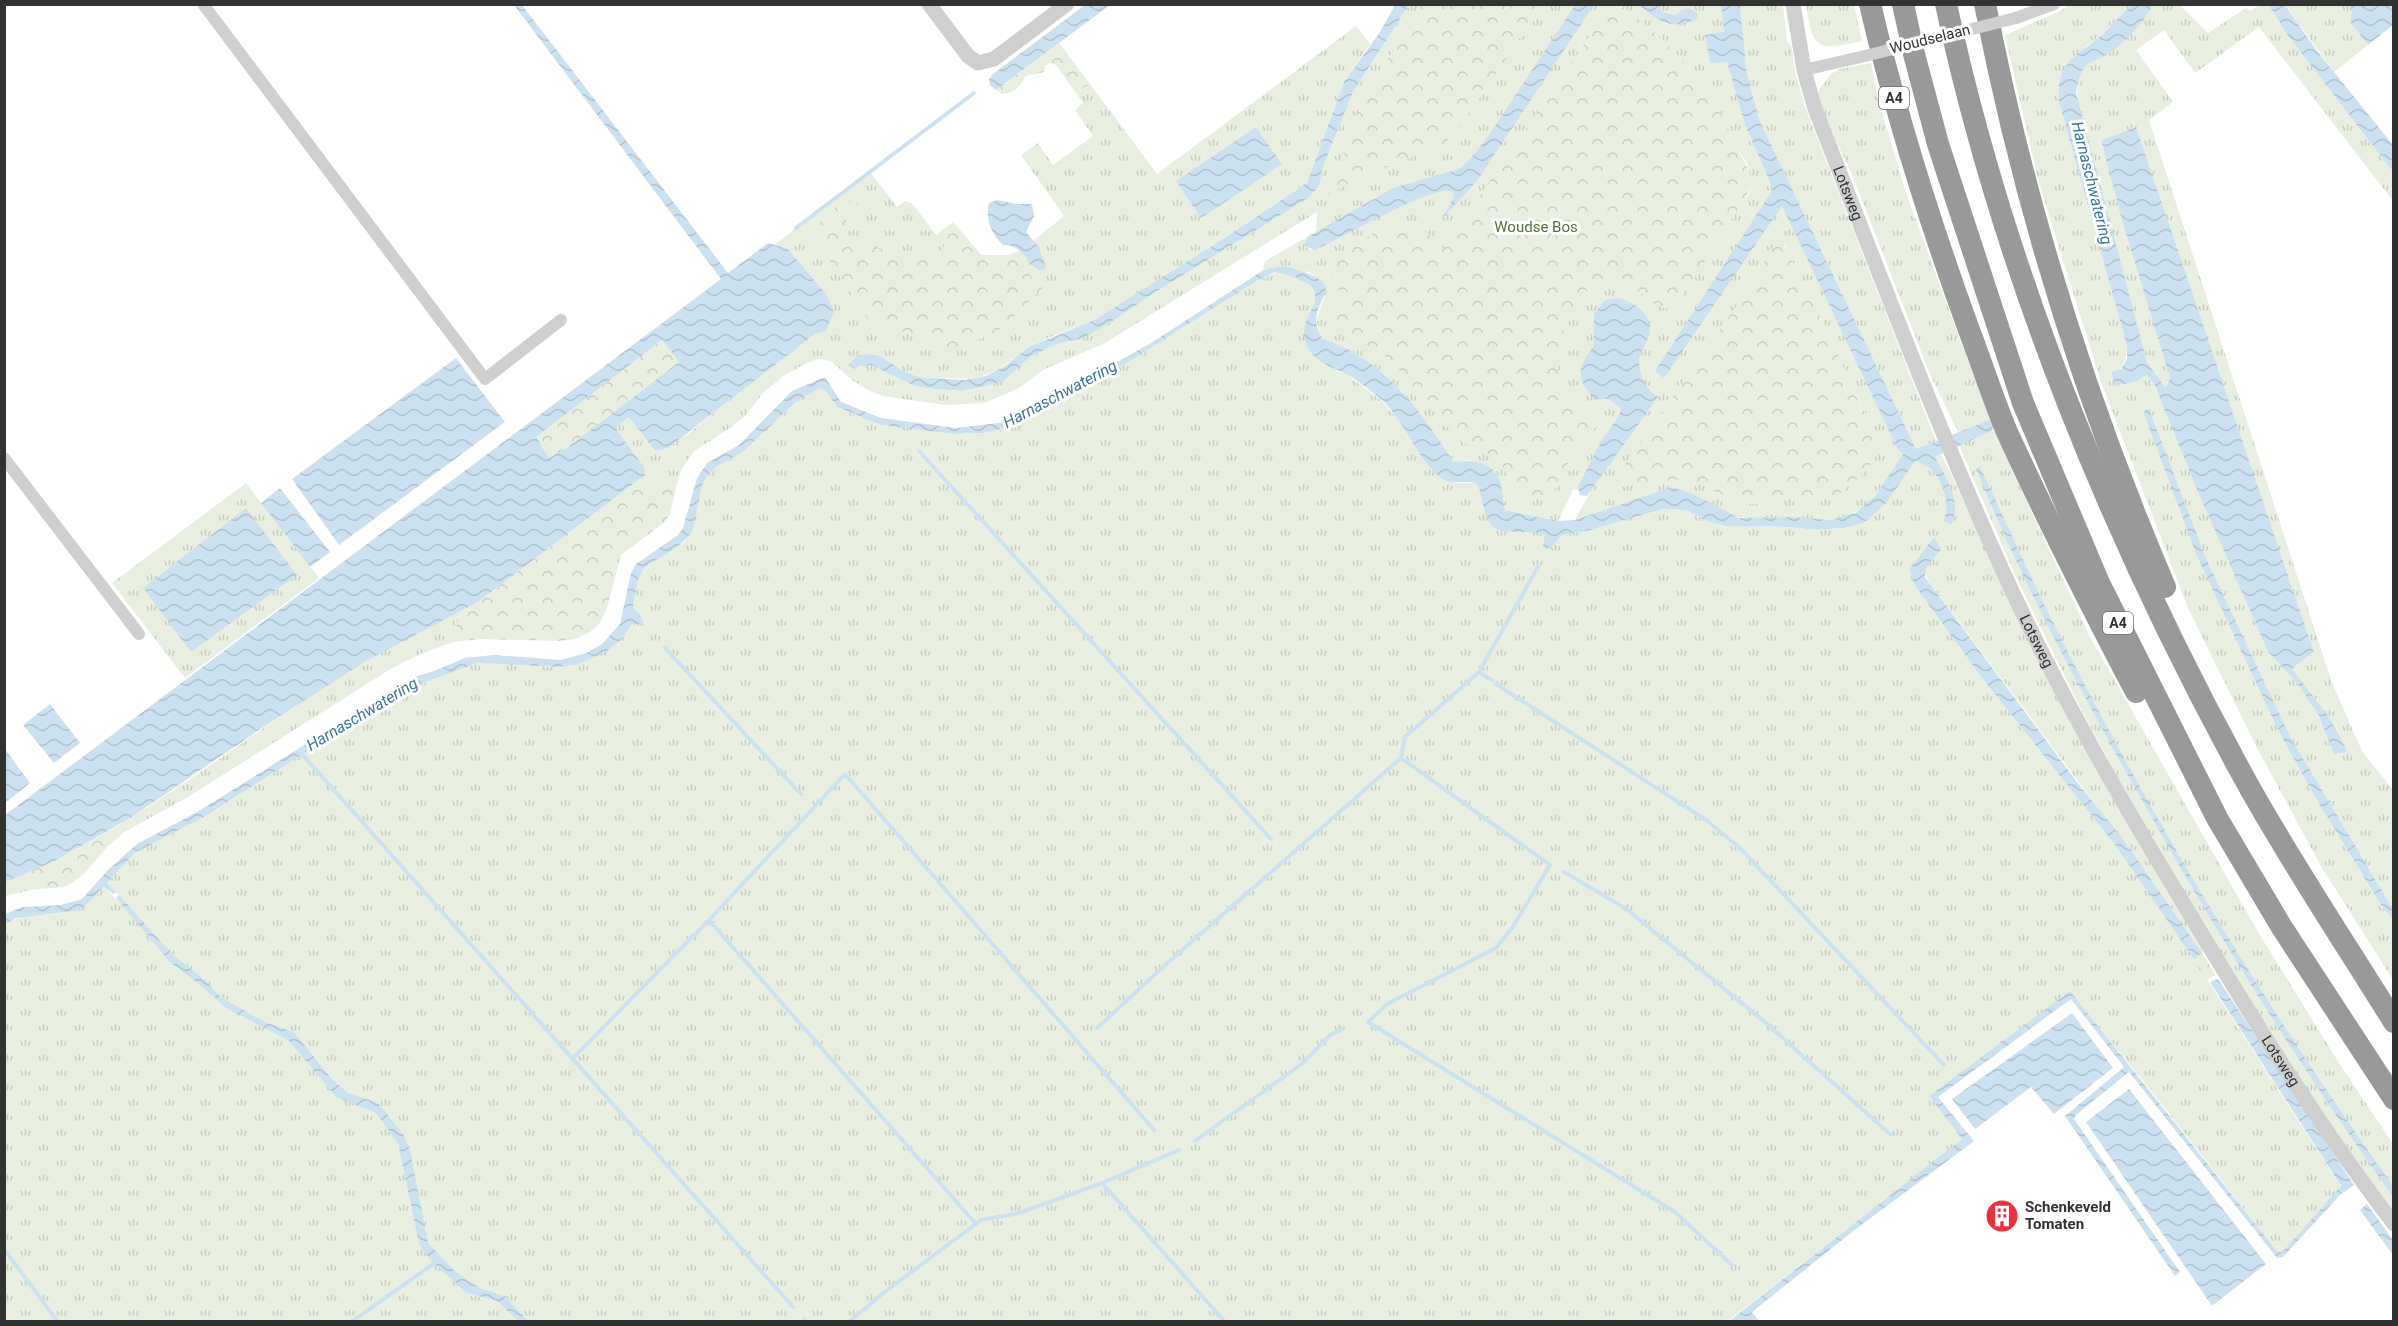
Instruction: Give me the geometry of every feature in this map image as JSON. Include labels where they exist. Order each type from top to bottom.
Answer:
[{"type":"highway","name":"A4","points":[[1870,4],[1884,63],[1921,191],[2003,422],[2096,617],[2180,776],[2217,818]]},
{"type":"highway","name":"A4","points":[[1903,4],[1938,144],[2027,412],[2099,583],[2217,818],[2281,926],[2394,1099]]},
{"type":"highway","points":[[1946,4],[1978,132],[2016,256],[2066,398],[2114,513],[2157,606],[2248,785],[2394,1022]]},
{"type":"highway","points":[[1985,9],[2024,175],[2049,267],[2088,388],[2152,558],[2216,697],[2248,785]]},
{"type":"street","points":[[203,4],[485,379],[561,320]]},
{"type":"street","points":[[929,4],[968,56],[978,63],[994,58],[1067,4]]},
{"type":"street","name":"Lotsweg","points":[[1793,4],[1804,70],[1815,109],[1941,429],[2007,580],[2092,748],[2229,980],[2312,1108],[2394,1224]]},
{"type":"street","name":"Woudselaan","points":[[1804,70],[2016,18],[2054,4]]},
{"type":"street","points":[[4,458],[139,634]]},
{"type":"green space","name":"Woudse Bos","points":[[1721,4],[1724,32],[1710,62],[1727,62],[1745,125],[1773,189],[1753,220],[1782,205],[1898,450],[1903,454],[1874,497],[1854,512],[1829,520],[1782,517],[1754,519],[1728,512],[1619,505],[1575,520],[1593,487],[1573,490],[1558,521],[1505,510],[1503,503],[1470,460],[1454,462],[1414,405],[1399,388],[1365,359],[1322,338],[1316,320],[1325,296],[1321,280],[1309,272],[1275,267],[1262,271],[1265,261],[1307,237],[1304,245],[1310,250],[1315,250],[1317,212],[1105,343],[1043,370],[1019,388],[985,403],[945,405],[883,396],[853,381],[831,361],[818,359],[785,375],[765,391],[744,417],[694,451],[681,470],[676,488],[651,485],[624,491],[645,475],[615,428],[629,417],[655,451],[688,434],[761,374],[815,334],[788,248],[775,244],[871,173],[897,207],[905,201],[912,203],[936,235],[953,222],[981,255],[1009,255],[1020,250],[1034,267],[1039,247],[1033,241],[1064,216],[1021,155],[1038,143],[1053,165],[1093,136],[1075,110],[1083,103],[1076,93],[1090,84],[1157,174],[1356,26],[1370,44],[1344,82],[1307,183],[1156,283],[1096,319],[1048,338],[996,371],[973,379],[918,377],[880,356],[859,366],[865,364],[878,366],[915,386],[934,389],[962,391],[987,386],[1015,370],[1030,357],[1054,345],[1075,340],[1119,317],[1310,197],[1320,184],[1322,169],[1353,92],[1409,5],[1422,5],[1409,26],[1426,5],[1615,5],[1718,110],[1697,79],[1674,52],[1620,5],[1639,5],[1666,24],[1678,25],[1694,12],[1685,9],[1675,15],[1663,12],[1657,5]],"holes":[[[1735,146],[1746,161],[1753,185],[1746,199]],[[1778,242],[1785,244],[1787,254],[1824,324],[1858,401],[1875,430],[1864,427]]]},
{"type":"green space","points":[[1422,5],[1542,5],[1462,124],[1444,144],[1357,179],[1328,195],[1364,97]]},
{"type":"green space","points":[[1611,5],[1628,10],[1655,33],[1698,80],[1725,122],[1753,185],[1694,279],[1672,309],[1654,304],[1634,288],[1615,283],[1594,286],[1577,301],[1564,328],[1558,370],[1560,391],[1569,406],[1601,421],[1573,454],[1550,499],[1535,499],[1518,492],[1501,465],[1493,457],[1465,443],[1451,431],[1400,371],[1383,355],[1338,329],[1333,317],[1339,290],[1326,266],[1326,260],[1382,228],[1405,220],[1422,229],[1443,249]]},
{"type":"green space","points":[[1740,5],[1783,5],[1787,42],[1791,44],[1795,71],[1805,107],[1936,441],[1916,449],[1759,119],[1747,74]]},
{"type":"green space","points":[[1806,5],[1854,5],[1862,41],[1835,46],[1820,44],[1811,31]]},
{"type":"green space","points":[[2070,5],[2131,5],[2103,34],[2085,47],[2059,102],[2127,346],[2124,363],[2112,377],[2115,385],[2146,375],[2160,395],[2198,492],[2268,652],[2297,683],[2318,714],[2334,754],[2348,751],[2292,669],[2314,652],[2135,127],[2101,140],[2170,378],[2167,387],[2147,362],[2079,106],[2077,90],[2080,74],[2087,65],[2107,55],[2130,35],[2153,5],[2180,5],[2208,33],[2246,8],[2250,11],[2260,5],[2269,5],[2286,33],[2393,172],[2393,201],[2259,27],[2195,73],[2164,30],[2136,50],[2173,102],[2149,120],[2332,683],[2362,751],[2393,790],[2393,909],[2291,738],[2206,558],[2149,410],[2143,411],[2279,732],[2316,799],[2383,908],[2393,920],[2393,980],[2321,866],[2256,746],[2188,608],[2101,382],[2039,183],[2005,36]]},
{"type":"green space","points":[[2285,5],[2348,5],[2352,10],[2350,22],[2368,45],[2334,72]]},
{"type":"green space","points":[[1059,43],[1090,84],[1076,93],[1056,65],[1050,63],[1046,65],[1044,72],[1026,76],[1014,90],[1002,94],[996,90]]},
{"type":"green space","points":[[1871,63],[1878,98],[1905,190],[2007,459],[2090,637],[2258,932],[2339,1063],[2393,1144],[2393,1213],[2301,1082],[2239,985],[2130,800],[2083,713],[2015,575],[1959,445],[1992,431],[1989,420],[1958,432],[1930,374],[1853,177],[1819,105],[1819,90],[1831,74],[1839,69]]},
{"type":"green space","points":[[864,196],[848,215],[841,233],[912,261],[940,256],[953,222],[981,255],[1009,255],[1043,288],[995,333],[953,348],[868,320],[810,231],[835,207]]},
{"type":"green space","points":[[1782,241],[1824,324],[1858,401],[1875,430],[1878,452],[1873,461],[1864,473],[1839,494],[1809,499],[1791,497],[1755,504],[1736,502],[1694,480],[1672,480],[1613,488],[1627,462],[1749,288],[1772,248]]},
{"type":"green space","points":[[1277,272],[1307,281],[1313,286],[1316,296],[1305,325],[1305,343],[1338,372],[1345,373],[1381,400],[1398,419],[1411,441],[1454,483],[1475,483],[1479,487],[1483,508],[1531,532],[1546,534],[1545,542],[1552,547],[1562,535],[1587,531],[1663,509],[1686,510],[1706,521],[1759,527],[1816,530],[1844,528],[1864,523],[1916,460],[1942,455],[2022,627],[2204,948],[2202,953],[1929,582],[1924,571],[1933,538],[1909,569],[1915,586],[1982,678],[2115,845],[2199,963],[2207,979],[2341,1187],[2283,1251],[2276,1250],[2070,992],[1929,1096],[1963,1139],[1728,1321],[528,1321],[505,1296],[480,1288],[455,1271],[427,1243],[410,1149],[378,1104],[348,1093],[331,1078],[294,1032],[265,1022],[221,997],[204,979],[173,955],[107,883],[135,853],[204,817],[404,690],[478,663],[558,667],[621,640],[632,624],[644,625],[641,615],[633,607],[638,580],[644,568],[685,542],[702,486],[708,475],[716,467],[743,452],[796,402],[819,387],[826,391],[837,407],[857,416],[954,434],[983,433],[1006,428],[1063,393],[1122,366],[1257,281]]},
{"type":"green space","points":[[662,340],[679,362],[549,459],[535,437]]},
{"type":"green space","points":[[246,483],[319,578],[185,678],[112,583]]},
{"type":"green space","points":[[651,485],[676,488],[670,514],[665,522],[621,555],[607,608],[600,623],[590,632],[575,639],[559,641],[480,639],[453,642],[460,611],[478,602],[624,491]]},
{"type":"green space","points":[[460,611],[453,642],[420,654],[392,668],[188,797],[126,831],[108,846],[100,836],[168,794],[333,681],[401,641]]},
{"type":"green space","points":[[100,836],[108,846],[74,882],[63,887],[30,890],[27,872],[57,860]]},
{"type":"green space","points":[[27,872],[30,890],[5,896],[5,882]]},
{"type":"green space","points":[[104,887],[227,1009],[289,1041],[336,1097],[376,1112],[398,1144],[419,1244],[467,1293],[497,1301],[518,1321],[5,1322],[5,925],[19,918],[72,910],[90,900]]},
{"type":"green space","points":[[2202,953],[2216,975],[2207,979],[2194,959]]},
{"type":"water","points":[[514,5],[522,5],[728,273],[768,243],[787,248],[826,294],[834,312],[826,331],[815,334],[668,448],[655,451],[629,417],[615,428],[644,467],[645,475],[478,602],[366,661],[265,726],[132,817],[57,860],[5,882],[5,815],[721,279]],"holes":[[[662,340],[679,362],[568,447],[549,458],[536,437]]]},
{"type":"water","points":[[1085,5],[1110,5],[996,90],[990,85],[989,79],[993,74]]},
{"type":"water","points":[[1395,5],[1409,5],[1353,92],[1322,169],[1320,184],[1310,197],[1083,338],[1054,345],[1030,357],[1003,381],[962,391],[934,389],[915,386],[872,365],[859,366],[855,369],[848,365],[857,356],[868,354],[880,356],[918,377],[965,380],[986,376],[1005,366],[1029,347],[1096,319],[1212,246],[1307,183],[1344,82],[1380,32]]},
{"type":"water","points":[[1575,5],[1594,5],[1477,181],[1441,220],[1454,197],[1452,191],[1440,192],[1405,205],[1314,250],[1304,245],[1307,237],[1393,188],[1459,169],[1487,138]]},
{"type":"water","points":[[1639,5],[1657,5],[1663,12],[1675,15],[1688,8],[1698,14],[1697,19],[1688,23],[1672,24],[1659,20]]},
{"type":"water","name":"Harnaschwatering","points":[[1721,5],[1740,5],[1747,74],[1759,119],[1916,449],[1989,420],[1993,424],[1992,431],[1935,457],[1954,498],[1954,516],[1951,525],[1944,521],[1946,502],[1940,482],[1933,471],[1916,460],[1886,503],[1864,523],[1844,528],[1816,530],[1727,526],[1706,521],[1686,510],[1663,509],[1587,531],[1562,535],[1552,547],[1546,549],[1543,547],[1545,534],[1498,530],[1492,526],[1487,518],[1479,487],[1475,483],[1452,482],[1440,477],[1431,469],[1397,418],[1382,400],[1352,377],[1313,355],[1304,337],[1305,325],[1314,304],[1315,295],[1311,287],[1299,279],[1275,272],[1122,366],[1063,393],[1006,428],[983,433],[954,434],[881,425],[837,407],[826,391],[819,388],[796,402],[743,452],[716,467],[708,475],[702,486],[693,529],[689,535],[678,546],[644,568],[638,580],[633,607],[641,615],[644,625],[632,624],[621,640],[607,651],[576,665],[558,667],[478,663],[404,690],[204,817],[135,853],[107,883],[116,892],[113,894],[104,887],[84,907],[75,911],[16,918],[5,925],[5,914],[22,907],[61,905],[82,899],[108,870],[137,844],[199,811],[411,678],[465,658],[493,655],[561,660],[586,653],[602,644],[620,624],[631,573],[636,564],[678,535],[683,528],[697,478],[707,463],[739,445],[792,391],[825,377],[841,402],[881,418],[956,428],[1006,422],[1062,386],[1119,361],[1151,343],[1262,271],[1273,268],[1282,266],[1296,269],[1323,282],[1326,292],[1317,312],[1316,321],[1322,338],[1365,359],[1399,388],[1414,405],[1454,462],[1479,462],[1490,467],[1501,485],[1505,510],[1558,521],[1575,520],[1671,487],[1688,492],[1739,518],[1792,517],[1830,520],[1855,513],[1875,496],[1903,454],[1898,450],[1782,206],[1664,378],[1655,371],[1773,189],[1745,125],[1727,62],[1710,63],[1705,35],[1724,32]]},
{"type":"water","name":"Harnaschwatering","points":[[2131,5],[2153,5],[2143,21],[2123,42],[2085,68],[2076,92],[2147,362],[2165,387],[2167,386],[2170,378],[2122,220],[2101,140],[2136,127],[2314,652],[2292,669],[2329,717],[2348,752],[2334,754],[2318,714],[2297,683],[2268,652],[2198,492],[2155,386],[2146,375],[2137,381],[2115,386],[2111,372],[2121,369],[2127,359],[2127,346],[2059,102],[2059,85],[2062,72],[2070,60],[2103,34]]},
{"type":"water","points":[[2269,5],[2285,5],[2317,51],[2393,145],[2393,172],[2286,33]]},
{"type":"water","points":[[2348,5],[2393,5],[2393,25],[2368,45],[2350,22],[2352,10]]},
{"type":"water","points":[[1256,127],[1282,164],[1201,218],[1176,181]]},
{"type":"water","points":[[997,200],[1016,204],[1032,204],[1034,216],[1026,232],[1039,247],[1046,267],[1044,270],[1034,267],[1017,249],[1003,245],[995,236],[990,226],[988,209],[989,203]]},
{"type":"water","points":[[1619,298],[1642,310],[1649,321],[1650,334],[1641,352],[1639,365],[1642,378],[1658,397],[1587,496],[1580,495],[1578,487],[1601,441],[1619,416],[1621,408],[1608,399],[1595,399],[1581,379],[1584,360],[1594,346],[1594,314],[1605,300]]},
{"type":"water","points":[[456,358],[505,422],[339,545],[292,479]]},
{"type":"water","points":[[2149,409],[2206,558],[2291,738],[2393,909],[2393,920],[2383,908],[2316,799],[2279,732],[2197,556],[2143,411]]},
{"type":"water","points":[[1980,467],[2060,636],[2145,796],[2183,863],[2264,994],[2393,1186],[2393,1197],[2326,1101],[2262,1003],[2143,802],[2033,597],[1976,469]]},
{"type":"water","points":[[280,488],[330,552],[310,567],[261,503]]},
{"type":"water","points":[[246,508],[297,575],[191,652],[143,588]]},
{"type":"water","points":[[1934,537],[1941,549],[1926,568],[1925,577],[2077,782],[2123,839],[2202,953],[2194,959],[2115,845],[1982,678],[1915,586],[1909,569]]},
{"type":"water","points":[[50,704],[80,743],[54,763],[23,725]]},
{"type":"water","points":[[5,749],[30,783],[5,803]]},
{"type":"water","points":[[119,895],[173,955],[204,979],[221,997],[265,1022],[294,1032],[331,1078],[348,1093],[378,1103],[403,1134],[410,1149],[428,1243],[455,1271],[480,1288],[505,1296],[528,1321],[518,1321],[497,1301],[467,1293],[431,1261],[419,1244],[398,1144],[376,1113],[336,1097],[289,1041],[227,1009],[170,962],[116,898]]},
{"type":"water","points":[[2218,979],[2354,1185],[2340,1195],[2283,1257],[2277,1258],[2129,1072],[2074,1119],[2180,1272],[2175,1276],[2065,1116],[2124,1067],[2071,999],[1938,1097],[1974,1141],[1852,1232],[1752,1312],[1759,1321],[1728,1322],[1962,1139],[1929,1096],[2070,991],[2276,1250],[2283,1251],[2341,1186],[2210,982]]},
{"type":"water","points":[[2072,1013],[2113,1068],[2054,1114],[2031,1087],[1975,1129],[1952,1099]]},
{"type":"water","points":[[2129,1089],[2266,1264],[2212,1306],[2086,1122]]},
{"type":"water","points":[[2367,1204],[2393,1240],[2393,1255],[2360,1210]]},
{"type":"waterway","points":[[796,228],[974,93]]},
{"type":"waterway","points":[[919,451],[1271,839]]},
{"type":"waterway","points":[[1097,1028],[1164,966],[1401,758],[1405,737],[1479,672],[1538,567]]},
{"type":"waterway","points":[[665,648],[801,794]]},
{"type":"waterway","points":[[1479,672],[1493,681]]},
{"type":"waterway","points":[[1496,684],[1706,820],[1740,848],[1944,1065]]},
{"type":"waterway","name":"Harnaschwatering","points":[[301,753],[793,1307]]},
{"type":"waterway","points":[[1401,758],[1550,865],[1512,928],[1496,948],[1387,1004],[1368,1022],[1675,1212],[1732,1265]]},
{"type":"waterway","points":[[572,1059],[709,920],[845,774],[1154,1130]]},
{"type":"waterway","points":[[1564,872],[1625,908],[1765,1022],[1891,1135]]},
{"type":"waterway","points":[[709,920],[976,1224]]},
{"type":"waterway","points":[[1195,1141],[1303,1063],[1330,1035],[1344,1028]]},
{"type":"waterway","points":[[849,1322],[882,1294],[981,1220],[1019,1213],[1102,1183],[1179,1150]]},
{"type":"waterway","points":[[1102,1183],[1225,1322]]},
{"type":"waterway","points":[[4,1249],[58,1322]]},
{"type":"waterway","points":[[351,1322],[436,1262]]},
{"type":"waterway","points":[[804,1319],[807,1322]]},
{"type":"place","name":"Schenkeveld Tomaten","points":[[2002,1216]]}]
